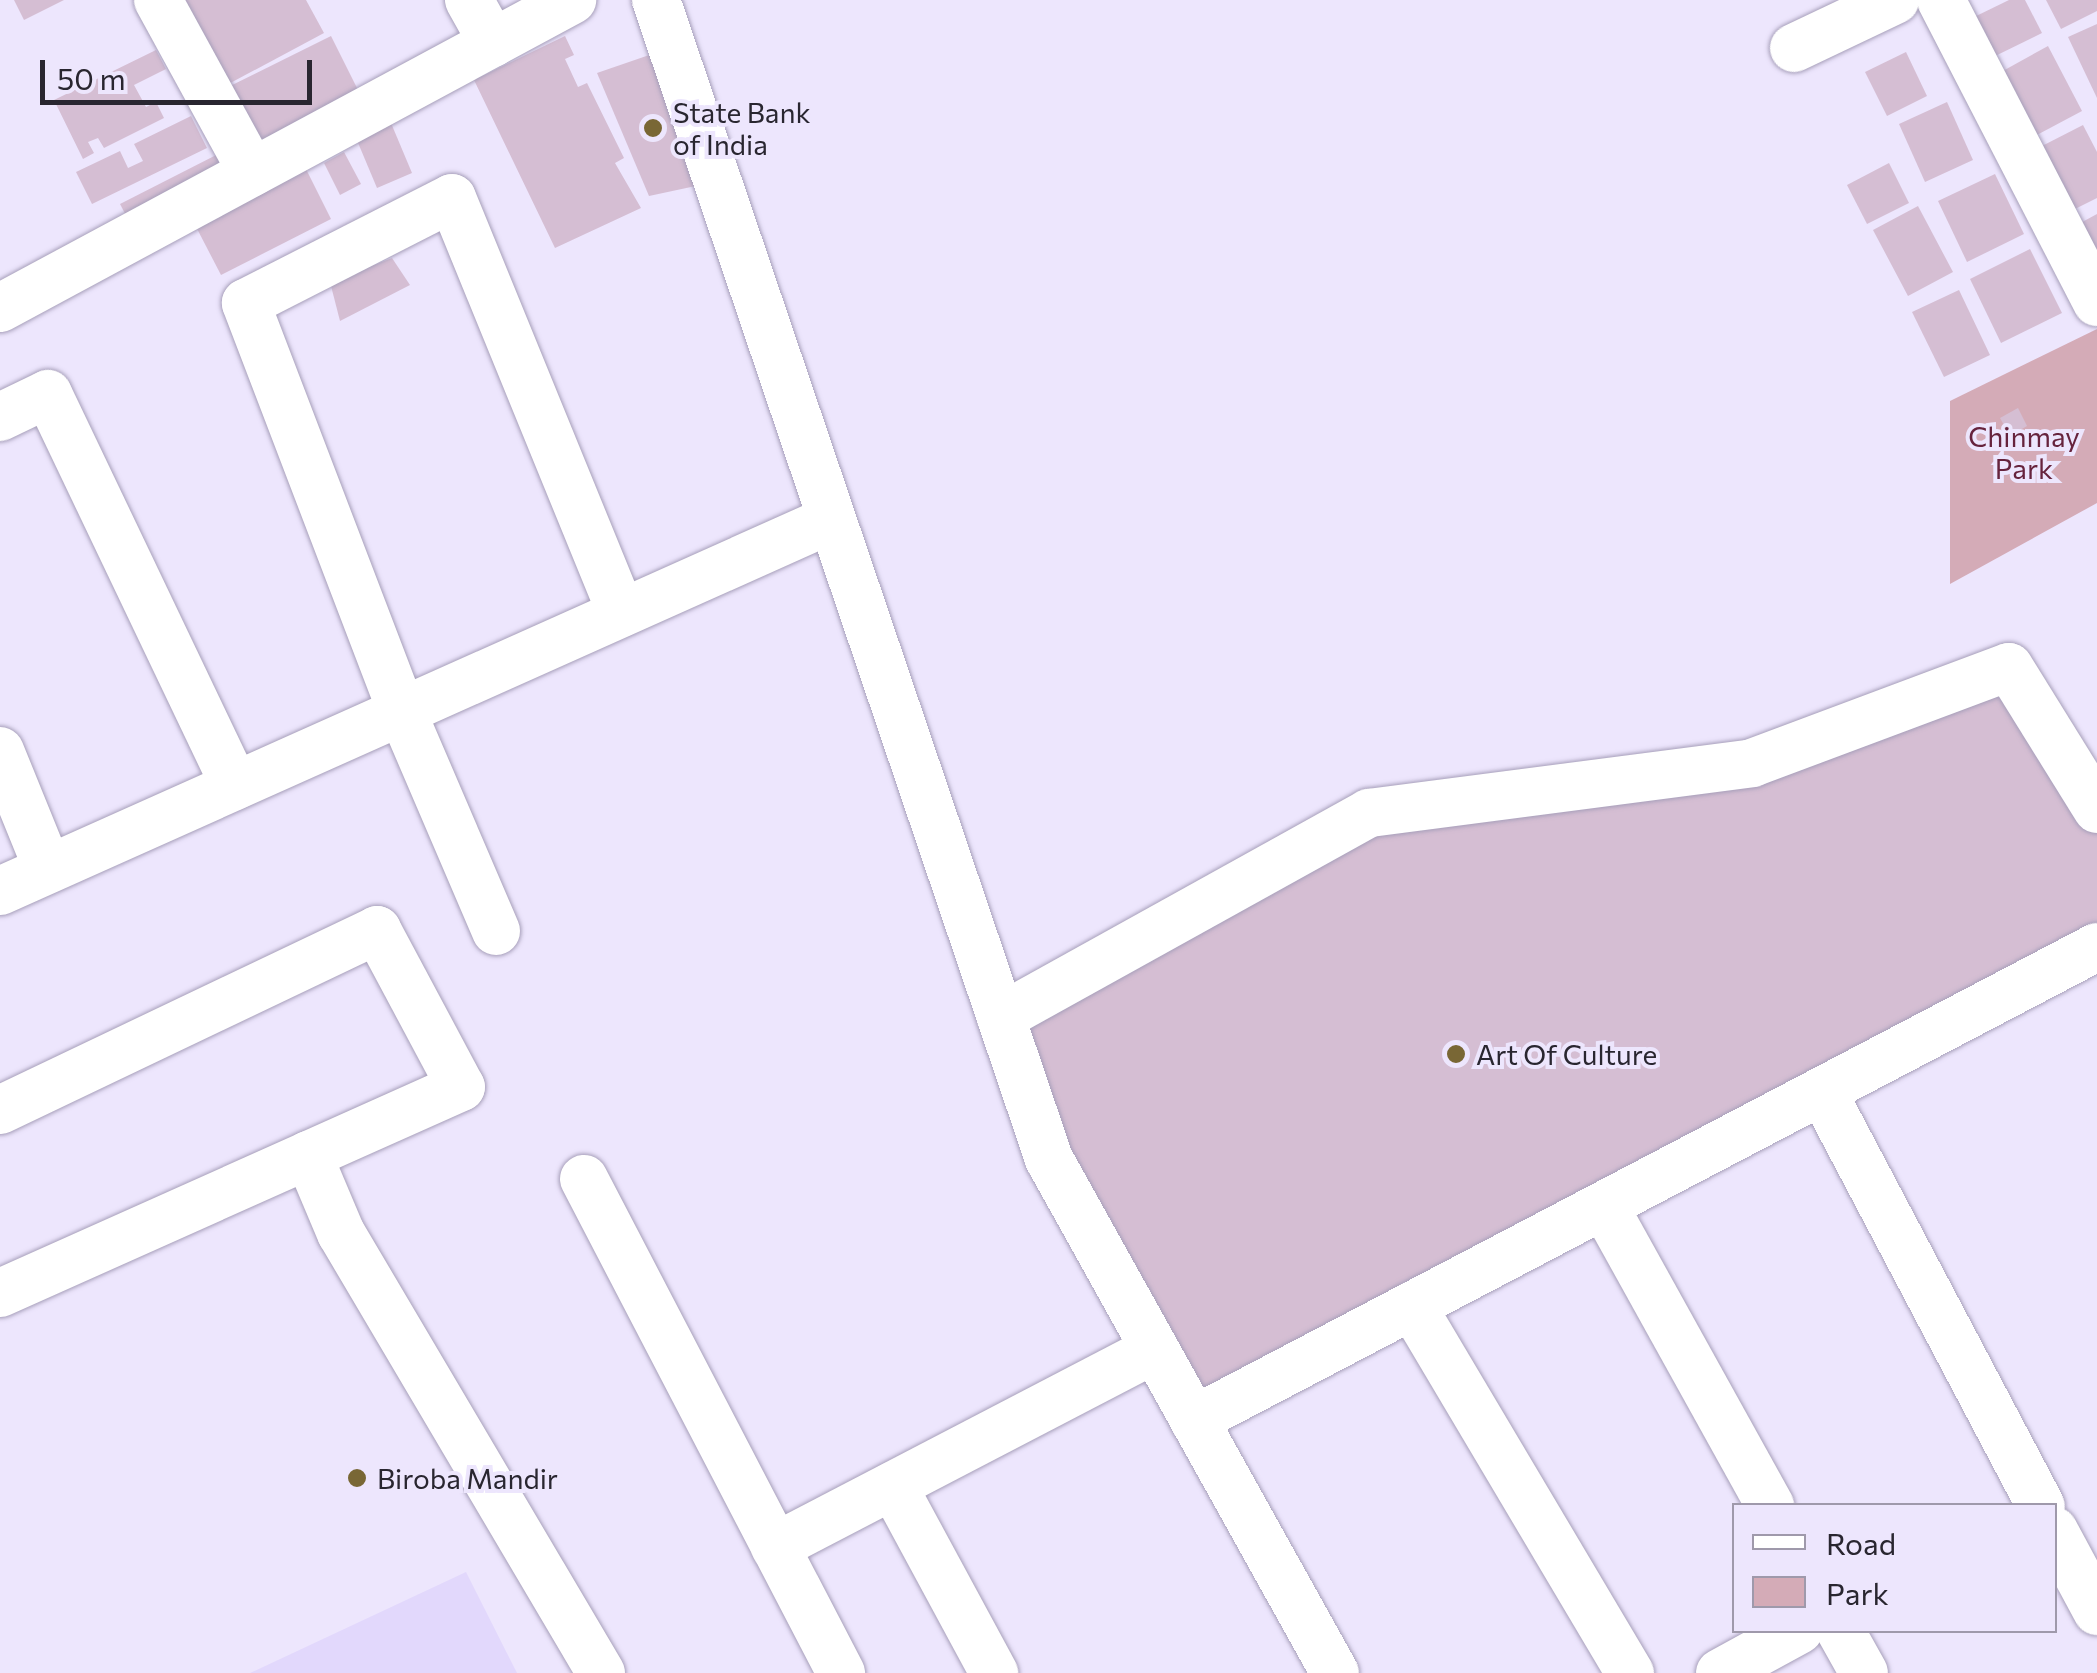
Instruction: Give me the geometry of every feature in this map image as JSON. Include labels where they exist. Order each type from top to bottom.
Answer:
[{"type":"street","points":[[158,0],[252,172]]},
{"type":"street","points":[[469,0],[493,42]]},
{"type":"street","points":[[0,308],[572,0]]},
{"type":"street","points":[[656,0],[1049,1159],[1335,1673]]},
{"type":"street","points":[[1794,48],[1895,0]]},
{"type":"street","points":[[1941,0],[2097,302]]},
{"type":"street","points":[[496,931],[402,712],[246,304],[452,198],[621,613]]},
{"type":"street","points":[[0,417],[48,394],[235,786]]},
{"type":"street","points":[[0,891],[832,519]]},
{"type":"street","points":[[1001,1017],[1369,813],[1752,763],[2009,667],[2097,809]]},
{"type":"street","points":[[0,751],[48,870]]},
{"type":"street","points":[[0,1110],[377,930],[461,1087],[0,1293]]},
{"type":"street","points":[[1194,1420],[2097,946]]},
{"type":"street","points":[[1822,1091],[2034,1503]]},
{"type":"street","points":[[308,1155],[341,1234],[602,1673]]},
{"type":"street","points":[[584,1179],[841,1673]]},
{"type":"street","points":[[1604,1206],[1768,1503]]},
{"type":"street","points":[[1412,1306],[1630,1673]]},
{"type":"street","points":[[775,1547],[1155,1350]]},
{"type":"street","points":[[892,1486],[994,1673]]},
{"type":"street","points":[[2057,1543],[2097,1611]]},
{"type":"street","points":[[1720,1673],[1793,1633]]},
{"type":"street","points":[[1842,1633],[1864,1673]]},
{"type":"shaded area","points":[[466,1572],[517,1673],[250,1673]]},
{"type":"green space","name":"Chinmay Park","points":[[2097,329],[2097,503],[1950,584],[1950,401]]},
{"type":"building","points":[[14,0],[64,0],[24,20]]},
{"type":"building","points":[[174,0],[306,0],[324,33],[221,88]]},
{"type":"building","points":[[2009,0],[2025,0],[2042,33],[1987,60],[1968,20]]},
{"type":"building","points":[[2046,0],[2097,0],[2097,11],[2061,29]]},
{"type":"building","points":[[2097,24],[2097,98],[2068,37]]},
{"type":"building","points":[[331,36],[363,100],[254,154],[222,90]]},
{"type":"building","points":[[565,36],[574,55],[565,59],[578,87],[587,83],[624,158],[615,163],[641,208],[555,248],[474,80]]},
{"type":"building","points":[[2048,46],[2082,111],[2035,136],[2001,72]]},
{"type":"building","points":[[156,50],[166,69],[134,85],[146,107],[156,102],[164,118],[104,148],[98,138],[88,142],[94,153],[83,159],[54,100]]},
{"type":"building","name":"State Bank of India","points":[[658,52],[705,184],[649,196],[597,73]]},
{"type":"building","points":[[1906,52],[1927,96],[1887,116],[1865,72]]},
{"type":"building","points":[[1947,102],[1973,160],[1925,182],[1899,124]]},
{"type":"building","points":[[191,116],[207,148],[92,204],[76,172],[120,151],[128,168],[143,161],[134,144]]},
{"type":"building","points":[[391,123],[412,173],[377,188],[356,138]]},
{"type":"building","points":[[2083,125],[2097,152],[2097,198],[2075,209],[2042,146]]},
{"type":"building","points":[[226,150],[237,171],[131,225],[120,204]]},
{"type":"building","points":[[344,152],[361,184],[340,195],[324,163]]},
{"type":"building","points":[[1889,163],[1909,203],[1867,224],[1847,185]]},
{"type":"building","points":[[304,165],[331,219],[221,275],[193,221]]},
{"type":"building","points":[[1995,174],[2024,234],[1967,262],[1938,201]]},
{"type":"building","points":[[1918,206],[1953,272],[1908,296],[1873,230]]},
{"type":"building","points":[[2097,214],[2097,271],[2073,227]]},
{"type":"building","points":[[2030,249],[2062,313],[2001,343],[1970,279]]},
{"type":"building","points":[[392,258],[410,285],[340,321],[330,282]]},
{"type":"building","points":[[1959,290],[1990,355],[1944,377],[1912,312]]},
{"type":"building","points":[[2018,408],[2027,426],[2010,436],[2000,418]]},
{"type":"building","name":"Art Of Culture","points":[[2009,667],[2097,809],[2097,947],[1194,1420],[1001,1017],[1369,813],[1752,763]]},
{"type":"place","name":"State Bank of India","points":[[653,128]]},
{"type":"place","name":"Art Of Culture","points":[[1456,1054]]},
{"type":"place","name":"Biroba Mandir","points":[[357,1478]]}]
